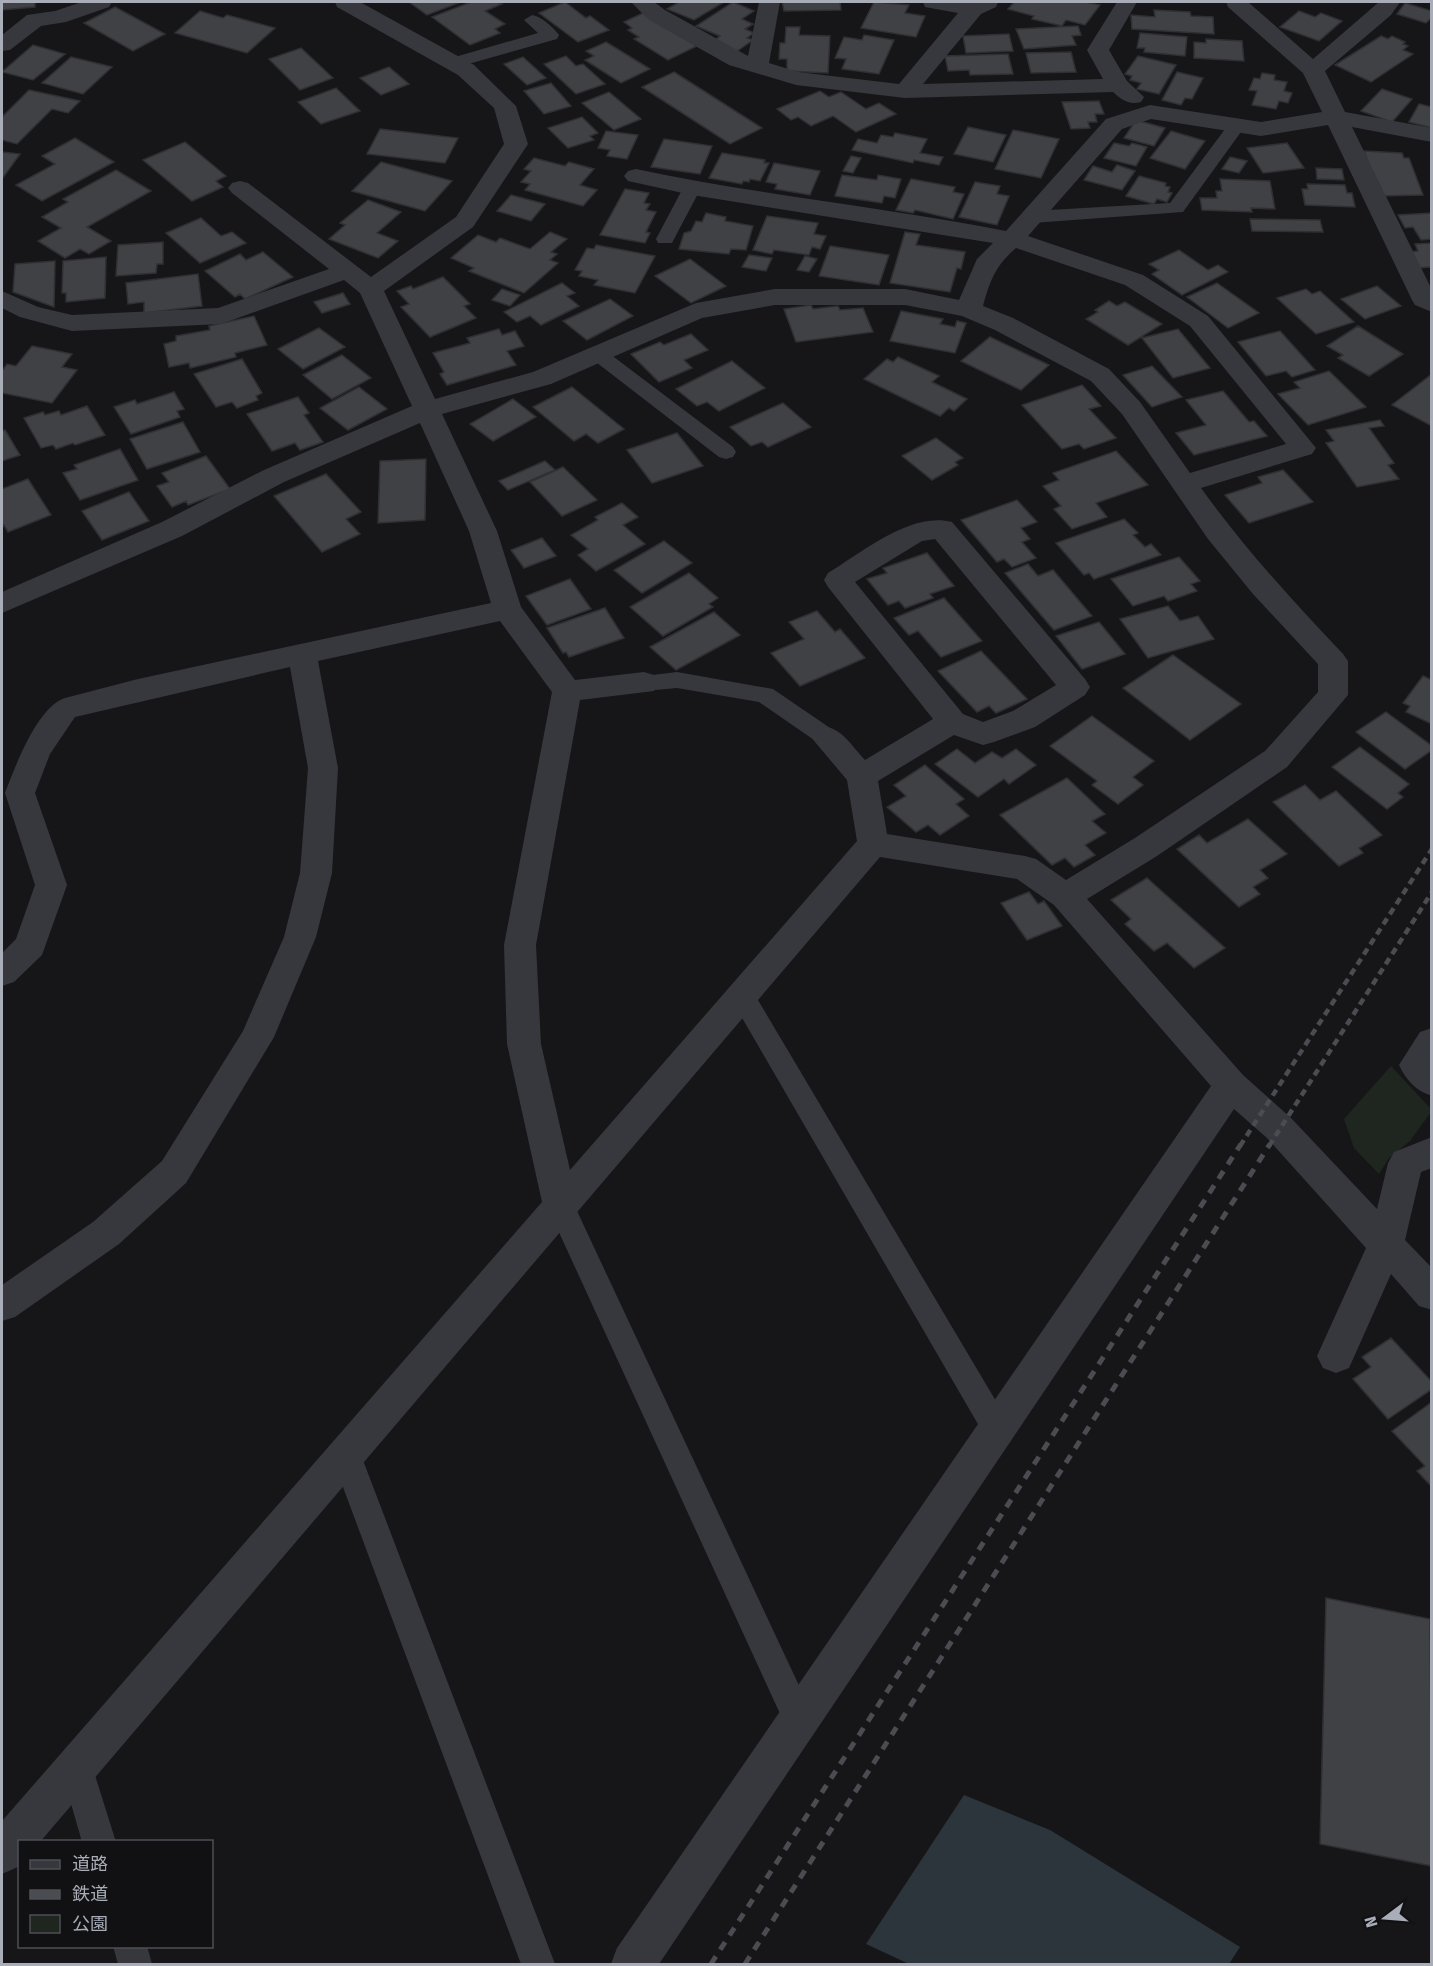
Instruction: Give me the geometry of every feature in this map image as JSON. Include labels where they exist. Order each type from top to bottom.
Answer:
[{"type":"street","points":[[2,44],[34,20],[57,17],[101,2]]},
{"type":"street","points":[[345,2],[466,70],[505,106],[516,144],[465,222],[371,289]]},
{"type":"street","points":[[642,2],[657,15],[737,60],[796,78],[905,91],[1118,85]]},
{"type":"street","points":[[757,66],[770,2]]},
{"type":"street","points":[[933,2],[980,5]]},
{"type":"street","points":[[1127,2],[1098,50],[1118,85],[1150,112]]},
{"type":"street","points":[[1236,2],[1313,70],[1424,300],[1431,304]]},
{"type":"street","points":[[1313,70],[1390,2]]},
{"type":"street","points":[[905,91],[980,5]]},
{"type":"street","points":[[969,310],[975,286],[989,259],[1032,217],[1114,124],[1150,112],[1261,129],[1335,117],[1431,135]]},
{"type":"street","points":[[636,176],[692,188],[950,226],[1012,238],[1134,280],[1199,321],[1303,448],[1184,484]]},
{"type":"street","points":[[240,188],[371,289],[483,531],[507,609],[567,691],[520,945],[524,1044],[560,1204]]},
{"type":"street","points":[[2,299],[29,312],[72,323],[221,316],[347,271]]},
{"type":"street","points":[[2,603],[172,529],[274,476],[427,410],[542,378],[696,311],[775,297],[904,297],[969,310],[1004,324],[1100,375],[1131,408],[1218,531],[1263,587],[1333,661],[1333,695],[1276,759],[1146,847],[1065,896]]},
{"type":"street","points":[[942,529],[1076,687],[1024,719],[983,734],[952,722],[838,580],[915,533],[942,529]]},
{"type":"street","points":[[2,973],[30,946],[51,885],[20,794],[36,751],[65,710],[138,690],[507,609]]},
{"type":"street","points":[[2,1305],[106,1233],[174,1172],[257,1037],[300,937],[316,873],[323,768],[302,654]]},
{"type":"street","points":[[567,691],[644,683]]},
{"type":"street","points":[[862,776],[952,722]]},
{"type":"street","points":[[2,1853],[873,844],[862,776],[825,736]]},
{"type":"street","points":[[873,844],[1025,868],[1065,896],[1231,1085],[1279,1128],[1431,1294]]},
{"type":"street","points":[[1431,1042],[1416,1065],[1431,1082]]},
{"type":"street","points":[[633,1965],[1231,1085]]},
{"type":"street","points":[[1336,1356],[1386,1244],[1406,1164],[1431,1152]]},
{"type":"lane","points":[[454,63],[551,35],[532,20]]},
{"type":"lane","points":[[1032,217],[1176,208],[1237,125]]},
{"type":"lane","points":[[665,240],[692,188]]},
{"type":"lane","points":[[598,355],[726,452]]},
{"type":"lane","points":[[644,683],[677,680],[765,695],[825,736]]},
{"type":"lane","points":[[743,997],[996,1428]]},
{"type":"lane","points":[[560,1204],[799,1720]]},
{"type":"lane","points":[[346,1455],[538,1965]]},
{"type":"lane","points":[[76,1765],[98,1840]]},
{"type":"lane","points":[[130,1948],[135,1965]]},
{"type":"green space","points":[[1391,1066],[1431,1109],[1431,1112],[1410,1141],[1389,1158],[1379,1174],[1354,1148],[1344,1119]]},
{"type":"shaded area","points":[[964,1795],[1050,1830],[1240,1947],[1229,1964],[909,1964],[866,1944]]},
{"type":"building","points":[[2,2],[35,2],[35,7],[2,10]]},
{"type":"building","points":[[409,2],[461,2],[427,15]]},
{"type":"building","points":[[471,2],[502,4],[485,11],[505,24],[495,29],[500,33],[470,45],[432,17]]},
{"type":"building","points":[[565,2],[586,18],[590,16],[609,30],[578,42],[539,13]]},
{"type":"building","points":[[679,2],[724,2],[694,20],[667,9]]},
{"type":"building","points":[[733,2],[754,11],[742,19],[753,24],[745,29],[754,33],[747,38],[753,40],[736,52],[712,42],[720,36],[696,26]]},
{"type":"building","points":[[782,2],[840,2],[841,10],[784,11]]},
{"type":"building","points":[[874,2],[909,5],[905,13],[925,16],[916,37],[861,28]]},
{"type":"building","points":[[1014,2],[1086,2],[1100,5],[1085,25],[1066,20],[1062,26],[1032,19],[1034,16],[1008,9]]},
{"type":"building","points":[[1405,3],[1432,11],[1432,17],[1426,23],[1397,14]]},
{"type":"building","points":[[115,7],[165,34],[133,51],[84,23]]},
{"type":"building","points":[[1154,10],[1190,12],[1191,16],[1213,17],[1214,34],[1132,29],[1131,15],[1155,17]]},
{"type":"building","points":[[200,11],[223,18],[227,15],[275,28],[247,53],[175,33]]},
{"type":"building","points":[[1299,11],[1315,17],[1321,13],[1342,21],[1319,41],[1280,27]]},
{"type":"building","points":[[643,13],[697,46],[668,60],[634,39],[639,37],[628,30],[632,28],[624,22]]},
{"type":"building","points":[[1078,26],[1081,35],[1072,36],[1076,45],[1024,49],[1016,29]]},
{"type":"building","points":[[786,27],[800,27],[799,35],[830,36],[828,73],[787,71],[787,59],[779,59],[780,43],[785,43]]},
{"type":"building","points":[[1140,33],[1187,37],[1185,56],[1144,52],[1145,48],[1137,48]]},
{"type":"building","points":[[1009,34],[1013,51],[966,53],[963,36]]},
{"type":"building","points":[[864,35],[894,40],[879,74],[842,69],[846,59],[835,58],[844,37],[862,40]]},
{"type":"building","points":[[1381,36],[1388,39],[1392,36],[1405,42],[1403,44],[1408,46],[1403,50],[1413,54],[1371,82],[1335,65]]},
{"type":"building","points":[[1206,39],[1242,41],[1244,61],[1194,58],[1194,42],[1206,43]]},
{"type":"building","points":[[606,42],[650,69],[621,83],[585,60],[594,56],[586,51]]},
{"type":"building","points":[[33,45],[65,54],[33,80],[2,72]]},
{"type":"building","points":[[301,48],[333,78],[300,90],[269,59]]},
{"type":"building","points":[[1071,52],[1076,72],[1031,73],[1026,53]]},
{"type":"building","points":[[1008,54],[1013,74],[970,75],[969,70],[948,71],[945,56]]},
{"type":"building","points":[[566,56],[576,66],[583,64],[605,84],[576,94],[544,64]]},
{"type":"building","points":[[1138,56],[1176,65],[1159,94],[1137,89],[1141,83],[1130,80],[1132,76],[1125,74]]},
{"type":"building","points":[[71,57],[112,67],[83,94],[42,83]]},
{"type":"building","points":[[523,57],[546,78],[527,85],[504,64]]},
{"type":"building","points":[[389,67],[409,84],[381,95],[360,78]]},
{"type":"building","points":[[674,72],[762,128],[730,144],[642,87]]},
{"type":"building","points":[[1177,72],[1203,78],[1192,99],[1185,98],[1181,105],[1162,100]]},
{"type":"building","points":[[1262,73],[1275,75],[1274,80],[1287,82],[1284,91],[1292,93],[1288,103],[1279,101],[1276,109],[1252,105],[1257,91],[1249,90],[1254,78],[1260,79]]},
{"type":"building","points":[[551,83],[571,106],[544,114],[524,91]]},
{"type":"building","points":[[336,88],[360,111],[321,124],[298,102]]},
{"type":"building","points":[[1382,89],[1412,99],[1392,122],[1361,111]]},
{"type":"building","points":[[29,90],[80,101],[68,113],[52,109],[17,144],[2,140],[2,117]]},
{"type":"building","points":[[820,91],[829,97],[841,92],[866,109],[879,103],[896,114],[856,132],[833,116],[811,126],[798,117],[791,120],[777,109]]},
{"type":"building","points":[[609,92],[641,119],[614,130],[582,103]]},
{"type":"building","points":[[1099,101],[1104,114],[1095,114],[1097,122],[1088,122],[1090,128],[1071,129],[1062,102]]},
{"type":"building","points":[[1419,104],[1432,107],[1432,128],[1409,122]]},
{"type":"building","points":[[582,117],[598,133],[590,136],[594,140],[568,148],[548,128]]},
{"type":"building","points":[[1136,120],[1165,128],[1154,146],[1124,138]]},
{"type":"building","points":[[968,127],[1006,135],[993,162],[954,154]]},
{"type":"building","points":[[380,129],[458,138],[445,163],[367,154]]},
{"type":"building","points":[[1013,130],[1059,139],[1041,178],[995,169]]},
{"type":"building","points":[[606,131],[638,135],[627,159],[607,156],[610,150],[598,148]]},
{"type":"building","points":[[1171,131],[1205,141],[1185,169],[1150,158]]},
{"type":"building","points":[[895,133],[927,139],[920,153],[943,157],[939,165],[914,160],[913,163],[852,150],[858,139],[877,143],[881,135],[893,137]]},
{"type":"building","points":[[75,138],[114,162],[42,201],[16,185],[55,164],[42,156]]},
{"type":"building","points":[[664,139],[712,146],[700,174],[651,167]]},
{"type":"building","points":[[185,142],[226,176],[216,181],[223,187],[192,201],[143,160]]},
{"type":"building","points":[[1114,143],[1129,146],[1132,143],[1147,147],[1136,166],[1104,158]]},
{"type":"building","points":[[1287,143],[1304,168],[1263,173],[1247,148]]},
{"type":"building","points":[[1364,151],[1402,153],[1404,158],[1409,158],[1423,195],[1381,196]]},
{"type":"building","points":[[2,152],[20,154],[2,179]]},
{"type":"building","points":[[722,153],[765,160],[764,163],[769,163],[760,181],[750,179],[749,182],[743,181],[742,184],[709,178]]},
{"type":"building","points":[[851,156],[861,158],[853,173],[843,171]]},
{"type":"building","points":[[1230,157],[1247,161],[1239,173],[1222,169]]},
{"type":"building","points":[[534,158],[565,166],[569,162],[594,169],[580,185],[597,190],[583,206],[525,190],[530,184],[521,182],[531,171],[524,169]]},
{"type":"building","points":[[381,162],[452,181],[425,211],[352,191]]},
{"type":"building","points":[[774,163],[820,171],[810,195],[775,189],[777,184],[766,182]]},
{"type":"building","points":[[1117,165],[1135,171],[1122,190],[1084,180],[1093,166],[1112,172]]},
{"type":"building","points":[[1316,168],[1342,169],[1344,180],[1317,179]]},
{"type":"building","points":[[116,170],[151,191],[87,227],[111,241],[89,254],[80,249],[65,258],[38,241],[61,228],[42,217],[68,202],[63,199]]},
{"type":"building","points":[[842,175],[877,180],[878,175],[901,179],[895,198],[884,196],[882,203],[835,196]]},
{"type":"building","points":[[1139,176],[1166,183],[1165,186],[1170,187],[1168,192],[1172,193],[1167,202],[1157,199],[1154,204],[1126,196]]},
{"type":"building","points":[[911,179],[955,187],[953,192],[964,194],[953,219],[915,210],[913,213],[896,210]]},
{"type":"building","points":[[1220,179],[1270,181],[1275,209],[1251,208],[1252,212],[1202,210],[1200,198],[1217,198],[1216,191],[1222,191]]},
{"type":"building","points":[[975,182],[1000,186],[997,194],[1009,196],[997,225],[959,217]]},
{"type":"building","points":[[1307,184],[1345,185],[1347,193],[1352,193],[1355,207],[1305,205],[1302,189],[1308,189]]},
{"type":"building","points":[[625,189],[649,193],[644,203],[650,204],[646,210],[656,212],[646,232],[650,233],[645,243],[600,235]]},
{"type":"building","points":[[511,195],[545,204],[531,221],[497,211]]},
{"type":"building","points":[[368,200],[401,212],[377,233],[398,241],[378,258],[329,239],[345,225],[340,223]]},
{"type":"building","points":[[706,213],[726,217],[725,221],[753,226],[746,250],[731,249],[729,254],[679,249],[684,233],[691,231],[696,221],[702,222]]},
{"type":"building","points":[[1432,213],[1432,239],[1421,240],[1413,227],[1405,228],[1398,215]]},
{"type":"building","points":[[767,216],[818,223],[814,234],[826,236],[820,249],[812,247],[809,255],[774,250],[772,254],[753,250]]},
{"type":"building","points":[[201,218],[221,236],[232,232],[246,243],[200,263],[166,233]]},
{"type":"building","points":[[1250,219],[1320,220],[1323,232],[1252,231]]},
{"type":"building","points":[[550,232],[567,239],[551,252],[557,254],[550,260],[558,263],[524,293],[469,271],[474,268],[451,258],[478,235],[496,242],[500,238],[530,249]]},
{"type":"building","points":[[905,232],[920,234],[916,245],[965,252],[961,269],[957,268],[950,292],[890,283]]},
{"type":"building","points":[[163,242],[163,264],[157,264],[156,273],[116,276],[118,245]]},
{"type":"building","points":[[1432,243],[1432,271],[1430,267],[1418,268],[1410,252],[1418,251],[1415,244]]},
{"type":"building","points":[[596,245],[655,256],[635,293],[594,285],[598,280],[579,276],[582,271],[575,270],[587,248],[594,249]]},
{"type":"building","points":[[830,246],[889,255],[879,285],[819,276]]},
{"type":"building","points":[[1179,250],[1208,270],[1218,265],[1228,272],[1182,295],[1152,274],[1159,270],[1149,264]]},
{"type":"building","points":[[263,252],[293,277],[245,299],[240,294],[235,297],[205,271],[240,254],[246,260]]},
{"type":"building","points":[[749,255],[772,258],[766,271],[742,267]]},
{"type":"building","points":[[805,256],[817,259],[809,272],[797,270]]},
{"type":"building","points":[[106,257],[105,298],[66,302],[66,293],[62,293],[63,261]]},
{"type":"building","points":[[690,259],[726,286],[691,303],[655,276]]},
{"type":"building","points":[[55,261],[54,307],[13,292],[15,264]]},
{"type":"building","points":[[198,274],[202,306],[144,313],[144,302],[128,304],[126,283]]},
{"type":"building","points":[[443,277],[470,304],[464,306],[476,318],[430,337],[401,307],[409,304],[397,291],[411,286],[413,289]]},
{"type":"building","points":[[562,283],[575,293],[567,296],[579,306],[541,325],[530,316],[517,322],[504,312]]},
{"type":"building","points":[[1217,283],[1259,313],[1228,328],[1187,297]]},
{"type":"building","points":[[1377,286],[1401,306],[1365,319],[1341,299]]},
{"type":"building","points":[[502,289],[520,295],[510,306],[492,300]]},
{"type":"building","points":[[1306,289],[1312,294],[1320,291],[1354,322],[1316,334],[1277,298]]},
{"type":"building","points":[[343,293],[350,304],[322,313],[314,302]]},
{"type":"building","points":[[610,299],[633,316],[587,340],[563,321]]},
{"type":"building","points":[[1109,301],[1117,306],[1125,302],[1162,324],[1128,345],[1086,319],[1098,312],[1095,310]]},
{"type":"building","points":[[811,305],[813,309],[838,306],[840,310],[863,308],[873,332],[796,342],[784,309]]},
{"type":"building","points":[[901,311],[943,319],[940,324],[955,327],[957,321],[966,323],[955,353],[890,341]]},
{"type":"building","points":[[254,316],[267,345],[235,353],[236,357],[190,368],[189,363],[169,367],[164,344],[176,341],[176,336],[210,330],[209,326]]},
{"type":"building","points":[[1358,326],[1403,354],[1369,376],[1338,358],[1343,355],[1327,346]]},
{"type":"building","points":[[319,328],[345,347],[303,369],[278,349]]},
{"type":"building","points":[[499,329],[502,335],[515,331],[524,346],[507,351],[516,365],[447,385],[440,374],[444,372],[433,353],[470,343],[467,338]]},
{"type":"building","points":[[1178,329],[1210,368],[1173,378],[1142,338]]},
{"type":"building","points":[[1280,331],[1315,370],[1292,377],[1286,371],[1266,376],[1238,342]]},
{"type":"building","points":[[691,334],[708,350],[684,360],[692,368],[659,382],[631,354],[660,342],[664,345]]},
{"type":"building","points":[[990,337],[1049,365],[1021,390],[961,361]]},
{"type":"building","points":[[32,346],[72,354],[62,367],[77,370],[52,403],[2,393],[2,371],[7,364],[16,366]]},
{"type":"building","points":[[342,355],[371,378],[332,399],[303,375]]},
{"type":"building","points":[[898,357],[939,376],[932,382],[967,399],[954,411],[949,408],[940,416],[864,379],[887,359],[893,362]]},
{"type":"building","points":[[242,359],[262,393],[256,396],[258,400],[237,408],[232,402],[216,407],[194,374]]},
{"type":"building","points":[[732,361],[765,388],[719,411],[707,402],[697,406],[676,389]]},
{"type":"building","points":[[1152,366],[1182,397],[1152,407],[1123,375]]},
{"type":"building","points":[[1329,371],[1366,407],[1308,425],[1278,394],[1300,388],[1294,382]]},
{"type":"building","points":[[1432,374],[1432,426],[1392,405]]},
{"type":"building","points":[[1082,385],[1101,406],[1089,409],[1116,438],[1084,449],[1079,444],[1062,449],[1022,405]]},
{"type":"building","points":[[359,387],[387,409],[348,430],[320,408]]},
{"type":"building","points":[[572,387],[624,429],[598,443],[586,434],[574,441],[533,407]]},
{"type":"building","points":[[1223,391],[1249,422],[1254,421],[1267,436],[1194,455],[1176,433],[1206,425],[1186,400]]},
{"type":"building","points":[[174,392],[184,409],[177,411],[180,417],[131,434],[114,407],[135,400],[137,404]]},
{"type":"building","points":[[298,397],[309,413],[304,415],[323,442],[300,450],[295,443],[272,451],[247,414]]},
{"type":"building","points":[[513,399],[536,417],[493,441],[470,424]]},
{"type":"building","points":[[783,403],[811,427],[768,447],[762,442],[751,446],[730,427]]},
{"type":"building","points":[[87,406],[105,435],[56,449],[53,445],[41,448],[24,418],[43,412],[45,415],[59,411],[61,415]]},
{"type":"building","points":[[1380,420],[1384,426],[1369,428],[1394,463],[1388,465],[1399,479],[1357,487],[1326,443],[1334,441],[1326,430]]},
{"type":"building","points":[[183,422],[200,452],[147,469],[130,439]]},
{"type":"building","points":[[5,430],[20,455],[2,461],[2,431]]},
{"type":"building","points":[[677,433],[703,466],[652,483],[627,450]]},
{"type":"building","points":[[936,438],[963,458],[955,462],[958,465],[932,480],[902,456]]},
{"type":"building","points":[[120,449],[138,480],[80,500],[63,473],[77,469],[74,465]]},
{"type":"building","points":[[1116,451],[1148,485],[1096,503],[1107,517],[1072,529],[1054,509],[1061,506],[1043,486],[1059,480],[1053,473]]},
{"type":"building","points":[[206,456],[230,489],[188,505],[186,501],[172,507],[157,486],[169,482],[162,473]]},
{"type":"building","points":[[426,459],[425,520],[378,523],[380,461]]},
{"type":"building","points":[[545,461],[555,470],[508,490],[499,481]]},
{"type":"building","points":[[563,467],[597,500],[562,516],[530,482]]},
{"type":"building","points":[[1283,470],[1313,502],[1249,523],[1225,495],[1262,483],[1258,477]]},
{"type":"building","points":[[326,474],[361,512],[346,519],[360,534],[322,552],[274,496]]},
{"type":"building","points":[[28,479],[51,515],[8,532],[4,525],[2,526],[2,489]]},
{"type":"building","points":[[129,492],[149,521],[102,540],[82,511]]},
{"type":"building","points":[[1017,500],[1037,522],[1021,528],[1030,539],[1022,542],[1036,558],[1012,567],[1004,559],[997,562],[961,520]]},
{"type":"building","points":[[622,503],[638,517],[623,525],[645,544],[596,571],[578,555],[588,549],[571,535],[598,520],[595,517]]},
{"type":"building","points":[[1124,519],[1138,533],[1133,535],[1145,547],[1151,544],[1161,555],[1094,579],[1089,573],[1084,575],[1056,543]]},
{"type":"building","points":[[542,538],[556,556],[524,568],[511,550]]},
{"type":"building","points":[[664,541],[692,563],[642,593],[614,570]]},
{"type":"building","points":[[927,553],[954,586],[930,594],[933,598],[905,608],[899,601],[888,605],[867,579],[887,573],[883,568]]},
{"type":"building","points":[[1179,557],[1200,581],[1191,584],[1197,591],[1168,601],[1164,596],[1133,606],[1111,579]]},
{"type":"building","points":[[1028,564],[1038,576],[1053,570],[1092,616],[1054,630],[1005,573]]},
{"type":"building","points":[[689,573],[718,598],[709,604],[713,607],[663,636],[630,607]]},
{"type":"building","points":[[570,579],[591,609],[547,625],[526,596]]},
{"type":"building","points":[[944,598],[982,641],[941,657],[918,631],[909,635],[894,618]]},
{"type":"building","points":[[1168,606],[1180,621],[1198,616],[1214,639],[1148,658],[1120,619]]},
{"type":"building","points":[[605,608],[624,638],[569,657],[566,652],[563,653],[547,628]]},
{"type":"building","points":[[817,611],[835,632],[840,629],[865,658],[800,686],[771,653],[804,639],[789,622]]},
{"type":"building","points":[[714,612],[740,635],[676,670],[650,647]]},
{"type":"building","points":[[1099,622],[1125,654],[1082,669],[1056,636]]},
{"type":"building","points":[[981,651],[1027,699],[996,713],[989,706],[977,712],[938,671]]},
{"type":"building","points":[[1173,655],[1241,704],[1190,740],[1123,688]]},
{"type":"building","points":[[1423,676],[1432,680],[1432,724],[1406,712],[1410,706],[1403,703]]},
{"type":"building","points":[[1386,712],[1432,746],[1432,750],[1405,769],[1356,732]]},
{"type":"building","points":[[1092,716],[1154,761],[1133,777],[1143,785],[1118,804],[1092,785],[1097,781],[1050,746]]},
{"type":"building","points":[[1360,747],[1409,784],[1398,793],[1403,797],[1387,809],[1332,767]]},
{"type":"building","points":[[957,749],[975,763],[992,752],[1002,758],[1016,749],[1036,765],[1009,784],[1004,779],[978,797],[935,764]]},
{"type":"building","points":[[925,765],[964,799],[956,804],[969,816],[940,835],[928,825],[916,832],[887,807],[906,796],[894,785]]},
{"type":"building","points":[[1067,778],[1105,814],[1092,821],[1106,833],[1085,845],[1095,855],[1074,867],[1065,858],[1052,865],[1000,815]]},
{"type":"building","points":[[1305,785],[1320,800],[1336,791],[1382,835],[1359,848],[1363,853],[1339,866],[1273,802]]},
{"type":"building","points":[[1248,819],[1287,854],[1260,870],[1268,878],[1253,887],[1260,894],[1239,907],[1177,849],[1199,835],[1207,843]]},
{"type":"building","points":[[1147,878],[1225,948],[1194,968],[1167,943],[1154,951],[1125,924],[1131,919],[1111,900]]},
{"type":"building","points":[[1029,892],[1038,904],[1044,901],[1062,926],[1027,940],[1001,903]]},
{"type":"building","points":[[1391,1338],[1432,1382],[1432,1389],[1388,1419],[1353,1379],[1371,1367],[1362,1357]]},
{"type":"building","points":[[1432,1402],[1432,1487],[1417,1471],[1425,1466],[1392,1431]]},
{"type":"building","points":[[1326,1598],[1430,1619],[1432,1866],[1320,1844]]},
{"type":"railway","points":[[1240,1146],[1432,849]]},
{"type":"railway","points":[[1269,1146],[1432,892]]},
{"type":"railway","points":[[711,1964],[1241,1144]]},
{"type":"railway","points":[[745,1964],[1270,1144]]}]
